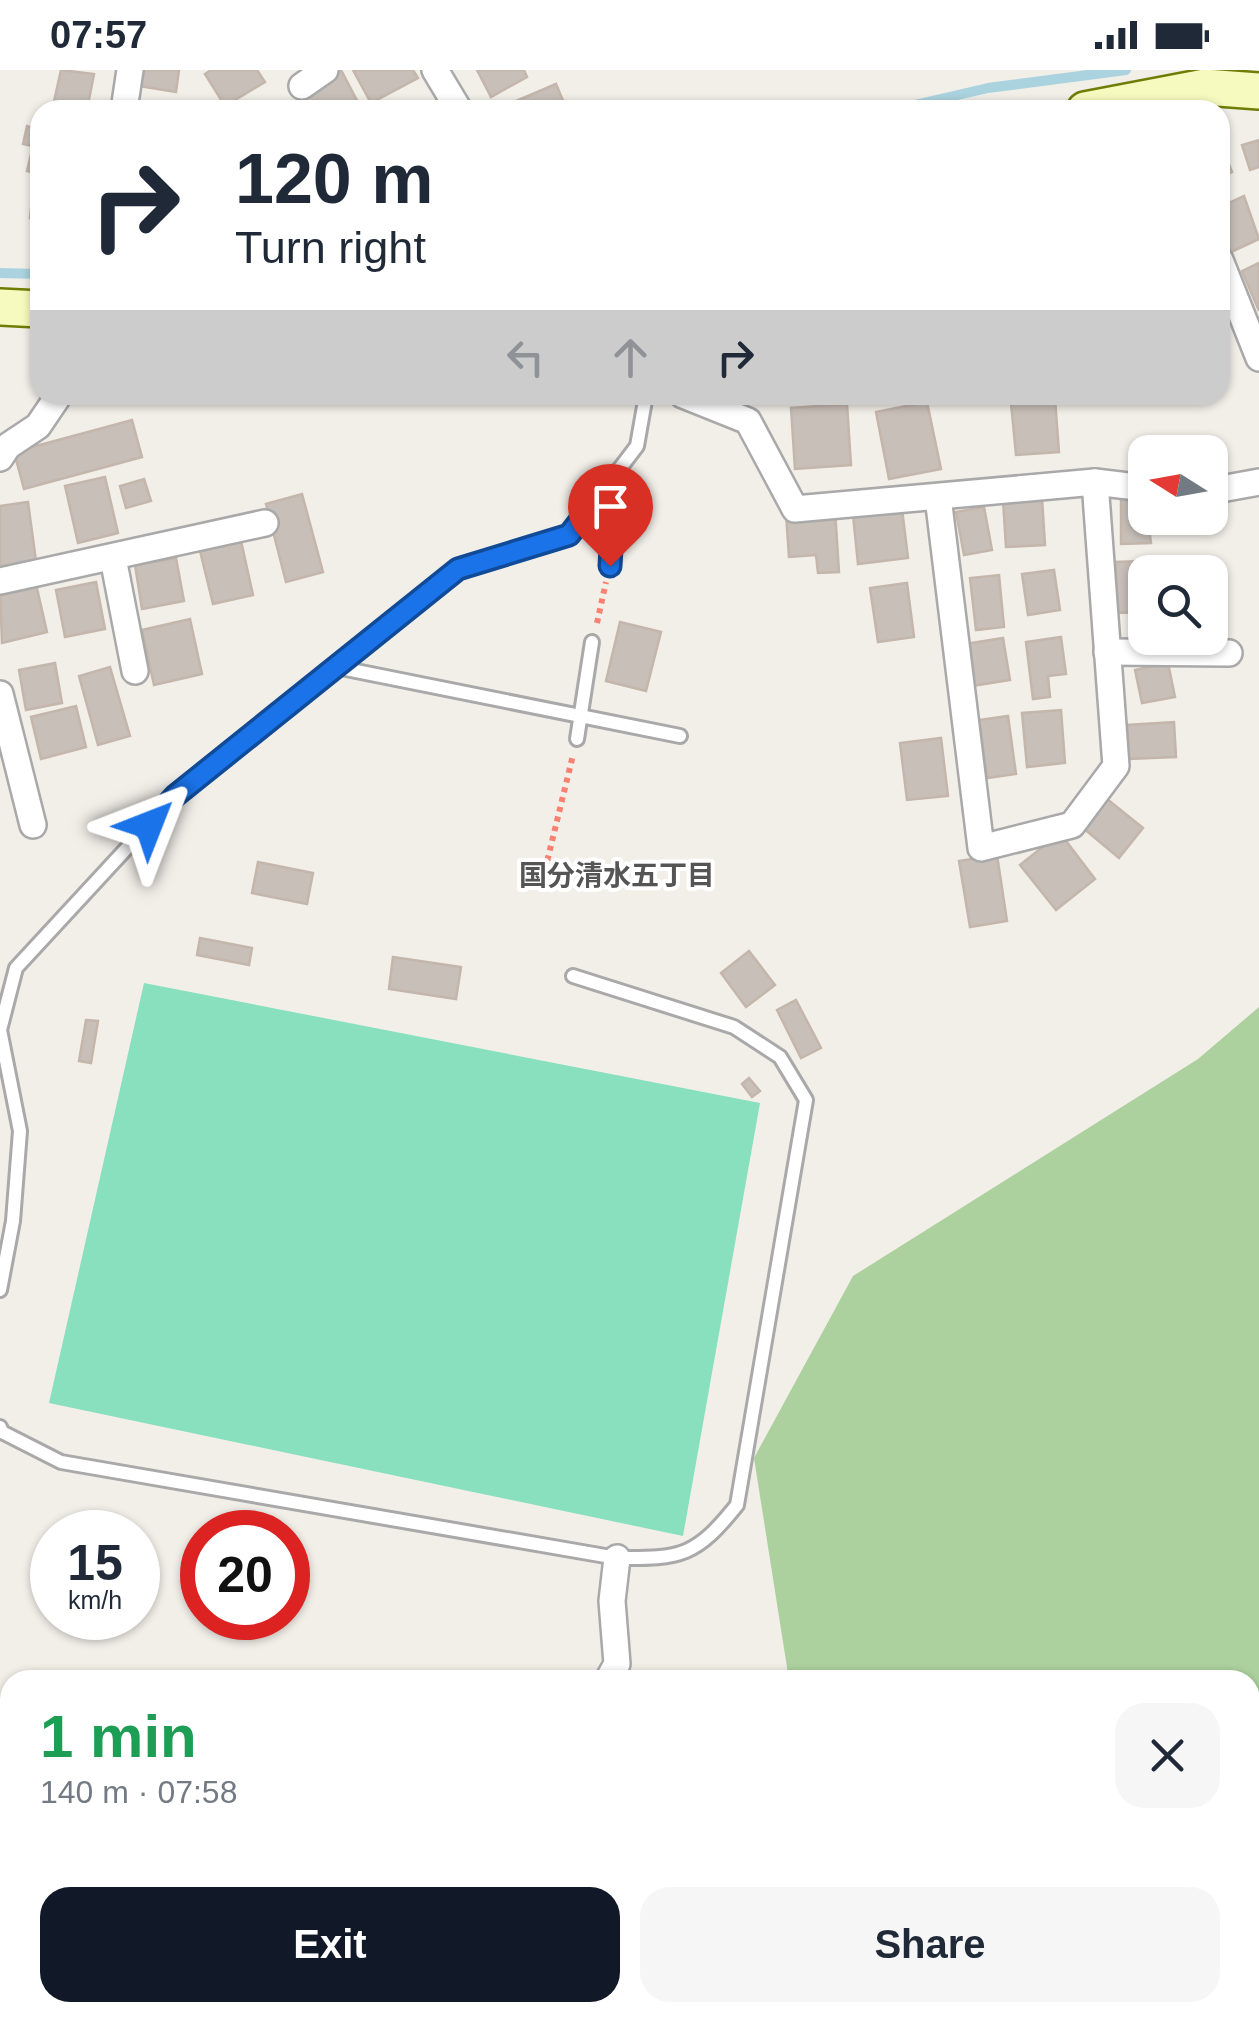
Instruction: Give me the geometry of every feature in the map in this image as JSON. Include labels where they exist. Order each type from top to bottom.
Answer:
[{"type":"street","points":[[126,100],[130,70]]},
{"type":"street","points":[[302,86],[325,70]]},
{"type":"street","points":[[442,72],[455,100]]},
{"type":"street","points":[[1164,100],[1205,87],[1259,91]]},
{"type":"street","points":[[1230,285],[1259,358]]},
{"type":"street","points":[[0,306],[30,308]]},
{"type":"street","points":[[0,458],[8,446],[38,426],[52,405]]},
{"type":"street","points":[[708,405],[748,421],[795,509],[1095,482],[1128,486]]},
{"type":"street","points":[[938,497],[981,848],[1072,825],[1116,766],[1095,482]]},
{"type":"street","points":[[1228,488],[1259,482]]},
{"type":"street","points":[[0,581],[265,523]]},
{"type":"street","points":[[113,558],[135,671]]},
{"type":"street","points":[[1107,652],[1229,653]]},
{"type":"street","points":[[1,702],[33,825]]},
{"type":"street","points":[[614,1670],[617,1664],[612,1602],[617,1558]]},
{"type":"lane","points":[[0,1290],[14,1221],[20,1130],[0,1030],[16,968],[175,796],[458,569],[569,535],[637,446],[644,405]]},
{"type":"lane","points":[[600,495],[612,530],[610,566]]},
{"type":"lane","points":[[576,739],[592,642]]},
{"type":"lane","points":[[336,668],[680,736]]},
{"type":"lane","points":[[0,1427],[2,1432],[61,1462],[617,1558],[665,1559],[708,1542],[737,1505],[806,1100],[780,1057],[734,1026],[574,976]]},
{"type":"path","points":[[592,642],[610,566]]},
{"type":"path","points":[[544,870],[576,739]]},
{"type":"green space","points":[[144,983],[760,1103],[683,1536],[49,1403]]},
{"type":"green space","points":[[1259,1007],[1259,1670],[787,1670],[754,1458],[853,1276],[1198,1059]]},
{"type":"building","points":[[61,70],[94,74],[89,100],[54,100]]},
{"type":"building","points":[[142,70],[179,70],[176,92],[139,86]]},
{"type":"building","points":[[211,70],[257,70],[265,82],[235,100],[221,100],[205,74]]},
{"type":"building","points":[[341,70],[357,100],[297,100],[293,92]]},
{"type":"building","points":[[353,70],[413,70],[418,78],[377,100],[369,100]]},
{"type":"building","points":[[477,70],[524,70],[527,77],[491,97]]},
{"type":"building","points":[[556,84],[563,100],[518,100]]},
{"type":"building","points":[[27,126],[30,127],[30,145],[23,144]]},
{"type":"building","points":[[1259,140],[1259,167],[1250,170],[1242,145]]},
{"type":"building","points":[[1244,196],[1259,239],[1231,252],[1230,250],[1230,202]]},
{"type":"building","points":[[1259,263],[1259,311],[1242,271]]},
{"type":"building","points":[[847,405],[851,465],[795,469],[791,408]]},
{"type":"building","points":[[928,405],[941,469],[889,479],[876,412]]},
{"type":"building","points":[[1011,405],[1055,405],[1059,452],[1016,455]]},
{"type":"building","points":[[132,420],[142,457],[24,489],[14,452]]},
{"type":"building","points":[[105,477],[118,533],[78,543],[65,486]]},
{"type":"building","points":[[144,479],[151,501],[126,508],[120,486]]},
{"type":"building","points":[[302,494],[323,572],[286,582],[266,504]]},
{"type":"building","points":[[1121,496],[1128,496],[1128,535],[1150,535],[1151,543],[1121,544]]},
{"type":"building","points":[[1042,498],[1045,545],[1006,547],[1003,500]]},
{"type":"building","points":[[28,502],[36,561],[0,566],[0,506]]},
{"type":"building","points":[[984,507],[992,550],[964,555],[956,512]]},
{"type":"building","points":[[902,509],[908,558],[858,564],[853,515]]},
{"type":"building","points":[[835,510],[839,572],[818,573],[816,555],[789,557],[786,514]]},
{"type":"building","points":[[241,541],[253,595],[213,604],[200,551]]},
{"type":"building","points":[[176,558],[184,601],[142,609],[135,565]]},
{"type":"building","points":[[1115,562],[1128,562],[1128,613],[1117,613]]},
{"type":"building","points":[[1054,570],[1060,610],[1028,615],[1022,574]]},
{"type":"building","points":[[999,575],[1004,627],[976,630],[970,578]]},
{"type":"building","points":[[96,582],[105,629],[65,637],[56,590]]},
{"type":"building","points":[[907,583],[914,637],[878,642],[870,588]]},
{"type":"building","points":[[36,584],[47,632],[2,643],[0,592]]},
{"type":"building","points":[[190,619],[202,674],[154,685],[142,630]]},
{"type":"building","points":[[620,622],[661,632],[646,691],[606,681]]},
{"type":"building","points":[[1061,637],[1066,674],[1048,676],[1050,697],[1033,699],[1026,642]]},
{"type":"building","points":[[1003,638],[1010,680],[972,686],[965,644]]},
{"type":"building","points":[[55,663],[62,703],[26,710],[19,670]]},
{"type":"building","points":[[1168,663],[1175,697],[1142,703],[1135,670]]},
{"type":"building","points":[[110,667],[130,736],[98,745],[79,676]]},
{"type":"building","points":[[76,706],[86,747],[41,759],[31,717]]},
{"type":"building","points":[[1061,710],[1065,763],[1027,767],[1022,713]]},
{"type":"building","points":[[1008,716],[1016,774],[987,778],[979,720]]},
{"type":"building","points":[[1174,722],[1176,757],[1129,759],[1127,725]]},
{"type":"building","points":[[941,738],[948,796],[907,800],[900,743]]},
{"type":"building","points":[[1107,799],[1143,828],[1119,858],[1083,828]]},
{"type":"building","points":[[1060,833],[1095,879],[1056,910],[1020,865]]},
{"type":"building","points":[[997,855],[1007,921],[970,927],[959,861]]},
{"type":"building","points":[[258,862],[313,873],[307,904],[252,893]]},
{"type":"building","points":[[200,938],[252,948],[249,965],[197,955]]},
{"type":"building","points":[[749,951],[775,985],[746,1007],[721,973]]},
{"type":"building","points":[[393,957],[461,967],[456,999],[389,989]]},
{"type":"building","points":[[796,1000],[821,1048],[801,1058],[777,1010]]},
{"type":"building","points":[[86,1020],[98,1021],[91,1063],[79,1061]]},
{"type":"building","points":[[749,1078],[760,1091],[752,1097],[742,1084]]},
{"type":"waterway","points":[[936,100],[988,88],[1126,70]]},
{"type":"waterway","points":[[0,273],[30,274]]},
{"type":"district","name":"国分清水五丁目","points":[[617,875]]},
{"type":"route","points":[[149,825],[175,796],[458,569],[569,535],[600,495],[612,530],[610,566]]}]
